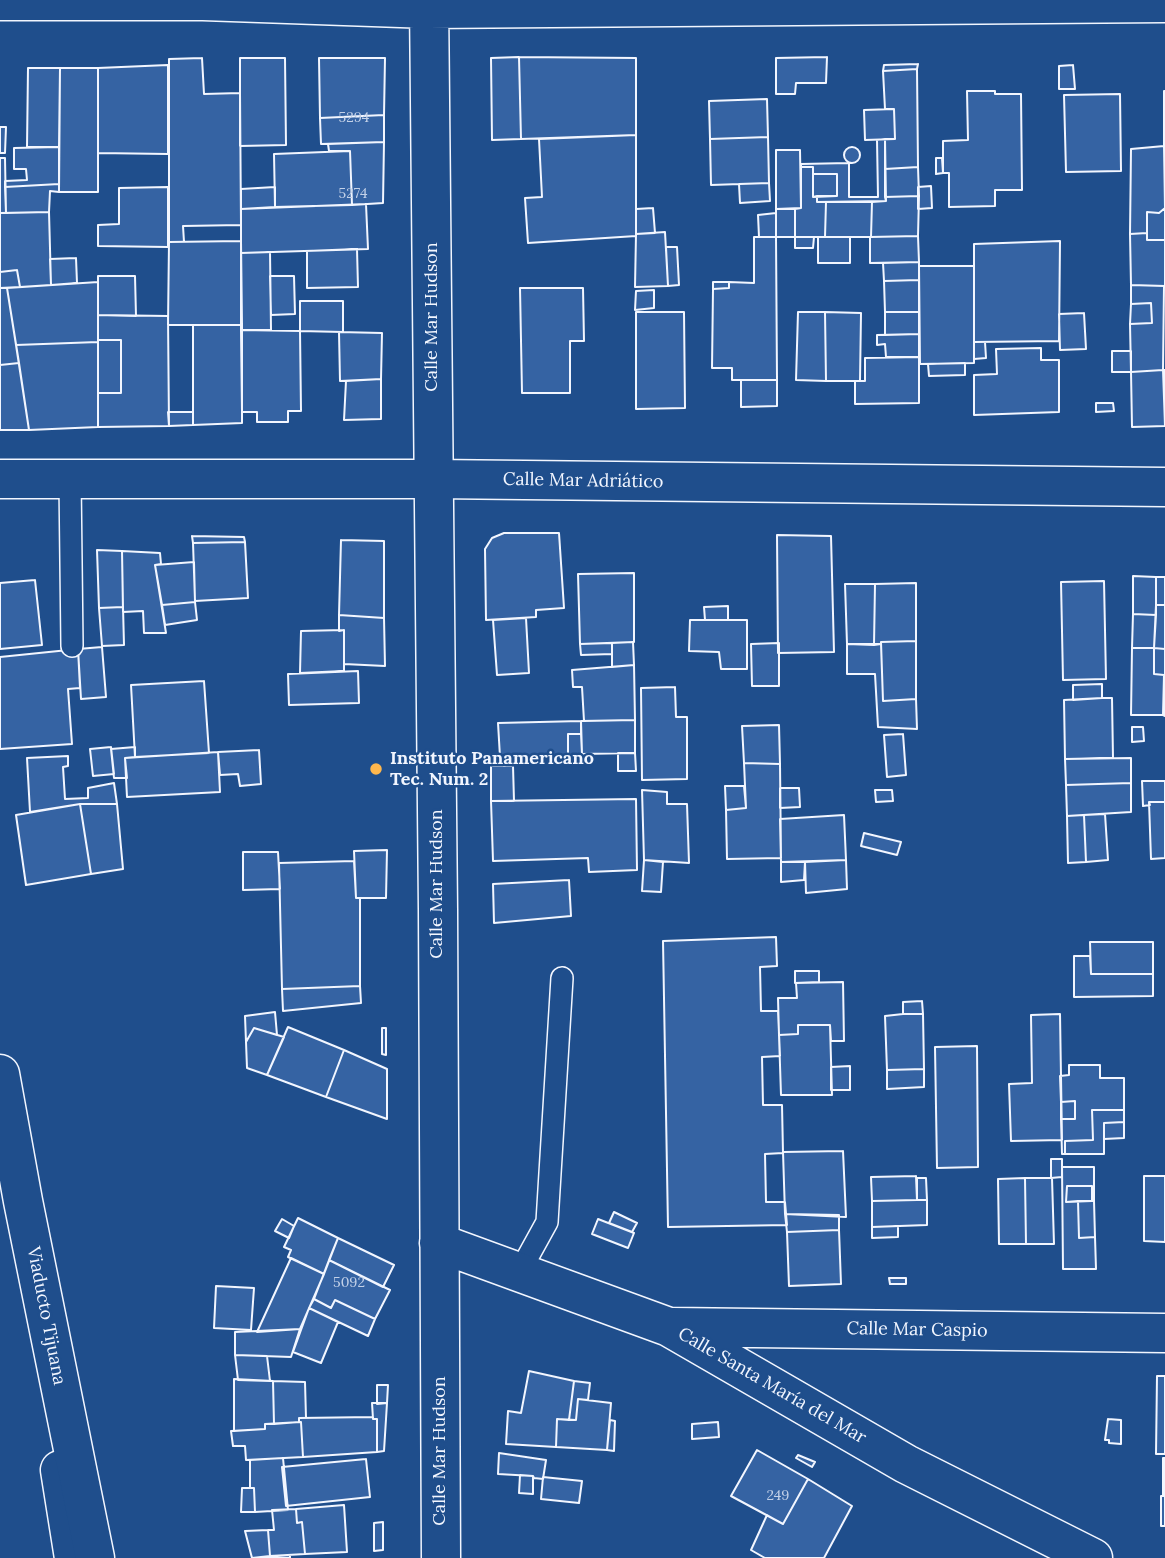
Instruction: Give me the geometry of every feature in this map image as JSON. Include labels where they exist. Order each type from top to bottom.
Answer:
[{"type":"main road","points":[[0,1],[429,4],[1165,3]]},
{"type":"main road","name":"Calle Mar Hudson","points":[[429,4],[441,1558]]},
{"type":"main road","name":"Calle Mar Adriático","points":[[0,479],[433,479],[1165,487]]},
{"type":"main road","name":"Viaducto Tijuana","points":[[0,1074],[95,1558]]},
{"type":"main road","points":[[0,1111],[74,1558]]},
{"type":"main road","name":"Calle Santa María del Mar","points":[[439,1243],[669,1326],[906,1464],[1093,1558]]},
{"type":"main road","name":"Calle Mar Caspio","points":[[669,1326],[1165,1333]]},
{"type":"lane","points":[[70,479],[72,646]]},
{"type":"lane","points":[[520,1271],[547,1222],[562,978]]},
{"type":"building","points":[[519,57],[636,58],[636,135],[521,139]]},
{"type":"building","points":[[519,57],[521,139],[492,140],[491,58]]},
{"type":"building","points":[[827,57],[826,83],[796,83],[795,94],[776,94],[776,58]]},
{"type":"building","points":[[202,58],[204,94],[240,93],[241,225],[183,226],[184,242],[169,242],[169,59]]},
{"type":"building","points":[[240,58],[285,58],[286,145],[240,146]]},
{"type":"building","points":[[319,58],[385,58],[384,115],[320,118]]},
{"type":"building","points":[[918,64],[917,69],[883,71],[884,65]]},
{"type":"building","points":[[168,65],[168,154],[98,153],[98,68]]},
{"type":"building","points":[[1073,65],[1075,89],[1059,89],[1059,66]]},
{"type":"building","points":[[28,68],[60,68],[59,147],[27,147]]},
{"type":"building","points":[[60,68],[98,68],[98,192],[59,192]]},
{"type":"building","points":[[917,69],[918,167],[885,169],[885,139],[895,139],[894,109],[885,109],[883,71]]},
{"type":"building","points":[[967,91],[1021,94],[1022,190],[995,190],[995,206],[949,207],[949,173],[943,173],[943,141],[968,140]]},
{"type":"building","points":[[1165,91],[1165,207],[1164,146]]},
{"type":"building","points":[[1120,94],[1121,171],[1066,172],[1064,95]]},
{"type":"building","points":[[767,99],[768,137],[710,139],[709,101]]},
{"type":"building","points":[[894,109],[895,139],[865,140],[864,110]]},
{"type":"building","points":[[384,115],[384,142],[321,144],[320,118]]},
{"type":"building","points":[[0,127],[6,127],[5,153],[0,153]]},
{"type":"building","points":[[636,135],[636,236],[528,243],[525,198],[542,197],[539,139]]},
{"type":"building","points":[[768,137],[769,183],[711,185],[710,139]]},
{"type":"building","points":[[885,139],[886,201],[817,202],[817,196],[837,196],[837,174],[813,174],[813,167],[801,167],[801,164],[849,163],[849,197],[878,197],[877,140]]},
{"type":"building","points":[[384,142],[383,203],[352,205],[350,151],[329,151],[328,144]]},
{"type":"building","points":[[1164,146],[1165,208],[1159,213],[1147,212],[1147,233],[1130,234],[1131,149]]},
{"type":"building","points":[[59,147],[59,184],[5,187],[5,181],[27,180],[26,169],[14,169],[14,148]]},
{"type":"building","points":[[852,147],[860,155],[852,163],[844,155]]},
{"type":"building","points":[[776,150],[800,150],[801,208],[776,209]]},
{"type":"building","points":[[350,151],[352,205],[275,207],[274,154]]},
{"type":"building","points":[[0,158],[5,158],[6,213],[0,213]]},
{"type":"building","points":[[936,158],[942,158],[943,173],[936,174]]},
{"type":"building","points":[[801,167],[813,167],[813,197],[817,196],[817,202],[826,202],[825,237],[795,237],[795,209],[801,208]]},
{"type":"building","points":[[918,167],[919,196],[885,197],[885,169]]},
{"type":"building","points":[[813,174],[837,174],[837,196],[813,197]]},
{"type":"building","points":[[769,183],[770,201],[740,203],[739,184]]},
{"type":"building","points":[[59,184],[59,192],[50,191],[49,212],[6,213],[5,187]]},
{"type":"building","points":[[931,186],[932,208],[918,209],[918,187]]},
{"type":"building","points":[[168,187],[168,247],[98,246],[98,225],[119,224],[119,188]]},
{"type":"building","points":[[275,187],[275,207],[241,209],[241,189]]},
{"type":"building","points":[[919,196],[918,236],[871,237],[872,202],[886,201],[885,197]]},
{"type":"building","points":[[826,202],[872,202],[871,237],[825,237]]},
{"type":"building","points":[[366,204],[368,249],[241,253],[241,209]]},
{"type":"building","points":[[653,208],[655,233],[636,234],[636,209]]},
{"type":"building","points":[[1165,208],[1165,240],[1147,240],[1147,212],[1159,213]]},
{"type":"building","points":[[776,209],[795,209],[795,237],[776,237]]},
{"type":"building","points":[[49,212],[51,285],[20,287],[17,270],[0,272],[0,213]]},
{"type":"building","points":[[776,213],[776,237],[759,237],[758,215]]},
{"type":"building","points":[[665,232],[668,286],[635,287],[636,234]]},
{"type":"building","points":[[1147,233],[1147,240],[1165,240],[1165,286],[1131,285],[1130,234]]},
{"type":"building","points":[[918,236],[919,262],[870,263],[870,237]]},
{"type":"building","points":[[754,237],[776,237],[777,380],[732,380],[732,368],[712,368],[713,289],[729,288],[729,282],[754,283]]},
{"type":"building","points":[[795,237],[814,237],[813,248],[795,248]]},
{"type":"building","points":[[818,237],[850,237],[850,263],[818,263]]},
{"type":"building","points":[[241,241],[242,325],[168,325],[169,242]]},
{"type":"building","points":[[1060,241],[1059,341],[974,342],[974,244]]},
{"type":"building","points":[[666,247],[677,247],[679,285],[668,286]]},
{"type":"building","points":[[357,249],[358,287],[307,288],[307,251]]},
{"type":"building","points":[[270,252],[271,330],[241,330],[241,253]]},
{"type":"building","points":[[76,258],[77,283],[51,285],[50,259]]},
{"type":"building","points":[[919,262],[919,280],[884,281],[883,263]]},
{"type":"building","points":[[919,266],[974,266],[974,363],[920,364]]},
{"type":"building","points":[[17,270],[20,287],[0,288],[0,272]]},
{"type":"building","points":[[98,276],[135,276],[136,316],[98,315]]},
{"type":"building","points":[[270,276],[294,276],[295,314],[271,315]]},
{"type":"building","points":[[919,280],[919,312],[885,312],[884,281]]},
{"type":"building","points":[[98,282],[98,342],[16,345],[7,288]]},
{"type":"building","points":[[713,282],[729,282],[729,288],[713,289]]},
{"type":"building","points":[[1131,285],[1164,286],[1163,370],[1131,372],[1130,324],[1152,323],[1151,303],[1131,304]]},
{"type":"building","points":[[0,288],[7,288],[19,363],[0,365]]},
{"type":"building","points":[[520,288],[583,288],[584,341],[570,341],[570,393],[522,393]]},
{"type":"building","points":[[654,290],[654,308],[635,310],[636,291]]},
{"type":"building","points":[[300,301],[343,301],[343,332],[300,331]]},
{"type":"building","points":[[1151,303],[1152,323],[1130,324],[1131,304]]},
{"type":"building","points":[[636,312],[684,312],[685,408],[636,409]]},
{"type":"building","points":[[798,312],[825,312],[826,381],[796,380]]},
{"type":"building","points":[[825,312],[861,313],[860,381],[826,381]]},
{"type":"building","points":[[885,312],[919,312],[919,334],[885,335]]},
{"type":"building","points":[[1084,313],[1086,349],[1060,350],[1059,314]]},
{"type":"building","points":[[98,315],[168,316],[169,426],[98,427],[98,393],[121,393],[121,340],[98,340]]},
{"type":"building","points":[[193,325],[242,325],[242,423],[193,425]]},
{"type":"building","points":[[241,330],[300,331],[301,411],[288,411],[288,422],[257,422],[257,412],[242,412]]},
{"type":"building","points":[[339,332],[382,333],[381,379],[340,381]]},
{"type":"building","points":[[919,334],[919,357],[886,357],[885,344],[877,345],[877,335]]},
{"type":"building","points":[[98,340],[121,340],[121,393],[98,393]]},
{"type":"building","points":[[98,342],[98,427],[29,430],[16,345]]},
{"type":"building","points":[[974,342],[985,342],[986,358],[974,359]]},
{"type":"building","points":[[1041,348],[1041,360],[1059,360],[1059,412],[974,415],[974,375],[997,374],[996,349]]},
{"type":"building","points":[[1112,351],[1131,351],[1131,372],[1112,372]]},
{"type":"building","points":[[919,357],[919,403],[855,404],[855,381],[865,381],[865,358]]},
{"type":"building","points":[[19,363],[29,430],[0,430],[0,365]]},
{"type":"building","points":[[965,363],[965,375],[929,376],[928,364]]},
{"type":"building","points":[[1163,370],[1165,370],[1165,415]]},
{"type":"building","points":[[1163,370],[1165,426],[1132,427],[1131,372]]},
{"type":"building","points":[[381,379],[381,419],[344,420],[346,381]]},
{"type":"building","points":[[741,380],[777,380],[777,406],[741,407]]},
{"type":"building","points":[[1096,403],[1113,403],[1114,411],[1096,412]]},
{"type":"building","points":[[168,412],[193,412],[193,425],[169,426]]},
{"type":"building","points":[[504,533],[559,533],[564,608],[536,610],[536,617],[486,620],[485,549],[492,538]]},
{"type":"building","points":[[777,535],[831,536],[834,652],[778,653]]},
{"type":"building","points":[[192,536],[244,537],[245,542],[193,543]]},
{"type":"building","points":[[341,540],[384,541],[384,618],[339,615]]},
{"type":"building","points":[[245,542],[248,598],[195,601],[193,543]]},
{"type":"building","points":[[97,550],[122,551],[123,607],[99,608]]},
{"type":"building","points":[[122,551],[160,553],[161,564],[155,565],[166,633],[144,633],[143,611],[123,612]]},
{"type":"building","points":[[194,562],[195,602],[162,605],[155,565]]},
{"type":"building","points":[[634,573],[634,642],[580,644],[578,574]]},
{"type":"building","points":[[1133,576],[1156,577],[1156,615],[1133,614]]},
{"type":"building","points":[[1156,577],[1165,577],[1165,605],[1156,605]]},
{"type":"building","points":[[35,580],[42,645],[0,649],[0,583]]},
{"type":"building","points":[[1104,581],[1106,679],[1063,680],[1061,582]]},
{"type":"building","points":[[916,583],[916,641],[881,642],[874,645],[875,584]]},
{"type":"building","points":[[845,584],[875,584],[874,645],[847,644]]},
{"type":"building","points":[[195,602],[197,620],[165,625],[162,605]]},
{"type":"building","points":[[1156,605],[1165,605],[1165,649],[1154,648]]},
{"type":"building","points":[[728,606],[728,620],[705,620],[704,607]]},
{"type":"building","points":[[123,607],[124,645],[102,646],[99,608]]},
{"type":"building","points":[[1133,614],[1156,615],[1154,648],[1132,648]]},
{"type":"building","points":[[339,615],[384,618],[385,666],[344,664],[344,630],[339,631]]},
{"type":"building","points":[[526,618],[529,673],[497,675],[493,620]]},
{"type":"building","points":[[690,620],[747,620],[747,669],[721,669],[719,652],[689,651]]},
{"type":"building","points":[[344,630],[344,671],[300,673],[301,631]]},
{"type":"building","points":[[916,641],[916,699],[883,701],[881,642]]},
{"type":"building","points":[[633,642],[634,665],[612,667],[612,643]]},
{"type":"building","points":[[612,643],[612,654],[581,655],[580,644]]},
{"type":"building","points":[[779,643],[779,686],[752,686],[751,644]]},
{"type":"building","points":[[847,644],[881,644],[883,701],[916,699],[917,729],[878,727],[875,674],[847,674]]},
{"type":"building","points":[[102,647],[106,697],[81,699],[78,649]]},
{"type":"building","points":[[1132,648],[1154,648],[1154,674],[1164,675],[1163,715],[1131,715]]},
{"type":"building","points":[[1154,648],[1165,649],[1165,716],[1164,675],[1154,674]]},
{"type":"building","points":[[78,649],[80,688],[68,689],[72,744],[0,749],[0,657]]},
{"type":"building","points":[[634,665],[635,720],[584,721],[582,687],[573,687],[572,670]]},
{"type":"building","points":[[358,671],[359,703],[289,705],[288,674]]},
{"type":"building","points":[[204,681],[209,753],[135,757],[131,685]]},
{"type":"building","points":[[1102,684],[1102,698],[1073,700],[1073,685]]},
{"type":"building","points":[[675,687],[676,717],[687,717],[687,779],[642,780],[641,688]]},
{"type":"building","points":[[1112,698],[1113,758],[1065,759],[1064,700]]},
{"type":"building","points":[[635,720],[635,753],[582,754],[581,721]]},
{"type":"building","points":[[581,721],[581,734],[568,734],[568,755],[500,757],[498,723]]},
{"type":"building","points":[[779,725],[780,764],[744,763],[742,726]]},
{"type":"building","points":[[1132,727],[1143,727],[1144,741],[1132,742]]},
{"type":"building","points":[[568,734],[581,734],[582,754],[568,755]]},
{"type":"building","points":[[903,734],[906,775],[887,777],[884,735]]},
{"type":"building","points":[[111,747],[114,774],[93,776],[90,749]]},
{"type":"building","points":[[135,747],[135,757],[125,758],[127,778],[114,778],[111,749]]},
{"type":"building","points":[[259,750],[261,784],[240,786],[238,774],[220,775],[218,752]]},
{"type":"building","points":[[218,752],[220,792],[127,797],[125,758]]},
{"type":"building","points":[[618,753],[635,753],[636,771],[618,771]]},
{"type":"building","points":[[68,756],[68,766],[63,767],[65,799],[88,798],[88,788],[114,783],[117,804],[80,804],[30,812],[27,758]]},
{"type":"building","points":[[1131,758],[1131,783],[1066,785],[1065,759]]},
{"type":"building","points":[[744,763],[780,764],[781,858],[727,859],[726,810],[746,808]]},
{"type":"building","points":[[491,766],[513,766],[514,801],[491,801]]},
{"type":"building","points":[[1142,781],[1165,781],[1165,802],[1149,802],[1150,805],[1143,806]]},
{"type":"building","points":[[1131,783],[1131,812],[1067,816],[1066,785]]},
{"type":"building","points":[[725,786],[744,786],[746,808],[726,810]]},
{"type":"building","points":[[780,788],[799,788],[800,807],[780,808]]},
{"type":"building","points":[[642,790],[667,792],[667,804],[687,804],[689,863],[644,860]]},
{"type":"building","points":[[875,790],[892,790],[893,801],[876,802]]},
{"type":"building","points":[[636,799],[637,870],[589,872],[588,858],[493,861],[491,801]]},
{"type":"building","points":[[1149,802],[1165,802],[1165,858],[1151,859]]},
{"type":"building","points":[[80,804],[117,804],[123,869],[91,874]]},
{"type":"building","points":[[80,804],[91,874],[26,885],[16,815]]},
{"type":"building","points":[[1105,814],[1108,860],[1086,862],[1084,815]]},
{"type":"building","points":[[844,815],[846,860],[781,862],[780,819]]},
{"type":"building","points":[[1084,815],[1086,862],[1068,863],[1067,816]]},
{"type":"building","points":[[864,833],[901,842],[897,855],[861,846]]},
{"type":"building","points":[[387,850],[386,898],[356,898],[354,851]]},
{"type":"building","points":[[243,852],[278,852],[280,889],[243,890]]},
{"type":"building","points":[[644,860],[663,862],[661,892],[642,891]]},
{"type":"building","points":[[846,860],[847,889],[806,893],[805,862]]},
{"type":"building","points":[[354,861],[356,898],[360,898],[360,986],[282,989],[279,863]]},
{"type":"building","points":[[781,862],[805,862],[804,880],[781,882]]},
{"type":"building","points":[[569,880],[571,916],[494,923],[493,884]]},
{"type":"building","points":[[776,937],[777,966],[760,967],[761,1011],[778,1011],[780,1056],[762,1057],[763,1105],[782,1105],[783,1153],[765,1154],[766,1202],[785,1202],[787,1225],[668,1227],[663,941]]},
{"type":"building","points":[[1090,942],[1153,942],[1153,974],[1091,974]]},
{"type":"building","points":[[1074,956],[1090,956],[1091,974],[1153,974],[1153,996],[1074,997]]},
{"type":"building","points":[[795,971],[819,971],[819,982],[795,983]]},
{"type":"building","points":[[843,982],[844,1041],[831,1041],[830,1025],[798,1025],[798,1034],[779,1035],[778,998],[797,998],[796,983]]},
{"type":"building","points":[[360,986],[361,1003],[283,1011],[282,989]]},
{"type":"building","points":[[922,1001],[923,1014],[903,1014],[903,1002]]},
{"type":"building","points":[[275,1012],[277,1035],[254,1028],[246,1042],[245,1016]]},
{"type":"building","points":[[923,1014],[924,1069],[887,1070],[885,1016]]},
{"type":"building","points":[[1060,1014],[1062,1140],[1011,1141],[1009,1084],[1032,1083],[1031,1015]]},
{"type":"building","points":[[798,1025],[830,1025],[832,1095],[781,1095],[779,1035],[798,1034]]},
{"type":"building","points":[[288,1027],[344,1050],[326,1097],[267,1075]]},
{"type":"building","points":[[254,1028],[284,1037],[267,1075],[247,1068],[246,1042]]},
{"type":"building","points":[[382,1028],[386,1028],[386,1055],[382,1054]]},
{"type":"building","points":[[977,1046],[978,1167],[937,1168],[935,1047]]},
{"type":"building","points":[[344,1050],[387,1069],[387,1119],[326,1097]]},
{"type":"building","points":[[1069,1065],[1100,1065],[1100,1078],[1124,1078],[1124,1110],[1092,1110],[1093,1140],[1065,1141],[1065,1154],[1062,1154],[1061,1119],[1075,1119],[1075,1101],[1061,1102],[1060,1076],[1069,1075]]},
{"type":"building","points":[[850,1066],[850,1090],[831,1090],[831,1067]]},
{"type":"building","points":[[924,1069],[924,1087],[887,1089],[887,1070]]},
{"type":"building","points":[[1075,1101],[1075,1119],[1061,1119],[1061,1102]]},
{"type":"building","points":[[1092,1110],[1124,1110],[1124,1122],[1104,1123],[1104,1154],[1065,1154],[1065,1141],[1093,1140]]},
{"type":"building","points":[[1124,1122],[1124,1138],[1104,1139],[1104,1123]]},
{"type":"building","points":[[843,1151],[846,1217],[785,1214],[783,1152]]},
{"type":"building","points":[[1051,1159],[1062,1159],[1062,1177],[1051,1178]]},
{"type":"building","points":[[1062,1167],[1094,1167],[1094,1201],[1092,1186],[1067,1186],[1066,1202],[1078,1201],[1079,1238],[1095,1237],[1096,1269],[1063,1269]]},
{"type":"building","points":[[916,1176],[917,1200],[872,1201],[871,1177]]},
{"type":"building","points":[[1144,1176],[1165,1176],[1165,1242],[1144,1241]]},
{"type":"building","points":[[917,1178],[926,1178],[927,1200],[917,1200]]},
{"type":"building","points":[[1025,1178],[1052,1178],[1054,1244],[1026,1244]]},
{"type":"building","points":[[1025,1178],[1026,1244],[999,1244],[998,1179]]},
{"type":"building","points":[[1067,1186],[1092,1186],[1092,1201],[1066,1202]]},
{"type":"building","points":[[927,1200],[927,1225],[872,1227],[872,1201]]},
{"type":"building","points":[[1078,1201],[1094,1201],[1095,1237],[1079,1238]]},
{"type":"building","points":[[614,1212],[637,1223],[632,1232],[609,1223]]},
{"type":"building","points":[[785,1214],[839,1215],[839,1230],[787,1232]]},
{"type":"building","points":[[298,1218],[338,1238],[324,1274],[288,1257],[291,1250],[284,1247]]},
{"type":"building","points":[[282,1219],[294,1226],[289,1238],[275,1231]]},
{"type":"building","points":[[598,1219],[634,1233],[628,1248],[592,1234]]},
{"type":"building","points":[[898,1226],[898,1237],[872,1238],[872,1227]]},
{"type":"building","points":[[839,1230],[841,1284],[789,1286],[787,1232]]},
{"type":"building","points":[[338,1238],[394,1265],[383,1287],[329,1260]]},
{"type":"building","points":[[291,1258],[324,1274],[300,1329],[257,1332]]},
{"type":"building","points":[[329,1260],[390,1290],[375,1319],[335,1300],[331,1308],[314,1299]]},
{"type":"building","points":[[889,1278],[906,1278],[906,1284],[890,1284]]},
{"type":"building","points":[[216,1286],[254,1288],[251,1330],[214,1328]]},
{"type":"building","points":[[314,1299],[331,1308],[335,1300],[375,1319],[368,1336],[309,1308]]},
{"type":"building","points":[[309,1308],[338,1322],[321,1363],[293,1352]]},
{"type":"building","points":[[300,1329],[291,1357],[235,1355],[235,1332]]},
{"type":"building","points":[[235,1355],[267,1356],[270,1381],[238,1380]]},
{"type":"building","points":[[529,1371],[574,1381],[569,1420],[557,1419],[556,1447],[506,1444],[508,1411],[521,1413]]},
{"type":"building","points":[[1157,1376],[1165,1376],[1165,1454],[1156,1454]]},
{"type":"building","points":[[234,1379],[273,1381],[274,1424],[265,1424],[265,1429],[234,1431]]},
{"type":"building","points":[[273,1381],[305,1382],[306,1418],[299,1418],[299,1422],[274,1424]]},
{"type":"building","points":[[574,1381],[590,1383],[588,1400],[578,1399],[576,1420],[569,1420]]},
{"type":"building","points":[[377,1385],[388,1385],[387,1403],[377,1404]]},
{"type":"building","points":[[578,1399],[611,1403],[607,1450],[556,1447],[557,1419],[576,1420]]},
{"type":"building","points":[[372,1403],[387,1403],[384,1451],[377,1452],[377,1419],[373,1419]]},
{"type":"building","points":[[299,1418],[377,1419],[377,1452],[303,1457]]},
{"type":"building","points":[[1108,1419],[1121,1420],[1121,1444],[1105,1440]]},
{"type":"building","points":[[610,1420],[615,1421],[614,1451],[607,1450]]},
{"type":"building","points":[[301,1422],[303,1457],[246,1460],[245,1446],[233,1446],[231,1431],[265,1429],[265,1424]]},
{"type":"building","points":[[718,1422],[719,1437],[692,1439],[692,1424]]},
{"type":"building","points":[[757,1450],[808,1479],[783,1524],[731,1496]]},
{"type":"building","points":[[499,1453],[546,1460],[543,1479],[498,1474]]},
{"type":"building","points":[[798,1455],[815,1462],[812,1467],[796,1458]]},
{"type":"building","points":[[283,1458],[288,1510],[255,1512],[254,1488],[250,1488],[250,1460]]},
{"type":"building","points":[[1165,1458],[1165,1496],[1163,1496]]},
{"type":"building","points":[[366,1459],[370,1497],[286,1506],[282,1467]]},
{"type":"building","points":[[520,1475],[533,1476],[533,1494],[519,1493]]},
{"type":"building","points":[[543,1477],[582,1481],[579,1503],[541,1499]]},
{"type":"building","points":[[808,1479],[852,1506],[824,1558],[765,1558],[751,1550],[767,1515],[783,1524]]},
{"type":"building","points":[[242,1488],[254,1488],[255,1512],[241,1512]]},
{"type":"building","points":[[1161,1496],[1165,1496],[1165,1526],[1161,1526]]},
{"type":"building","points":[[344,1505],[347,1552],[305,1554],[302,1522],[297,1523],[296,1509]]},
{"type":"building","points":[[296,1509],[297,1523],[302,1522],[305,1554],[270,1556],[268,1530],[274,1530],[272,1510]]},
{"type":"building","points":[[383,1522],[383,1550],[374,1551],[374,1523]]},
{"type":"building","points":[[268,1530],[270,1556],[252,1558],[245,1531]]},
{"type":"building","points":[[290,1555],[290,1558],[252,1558]]},
{"type":"place","name":"Instituto Panamericano Tec. Num. 2","points":[[376,769]]}]
